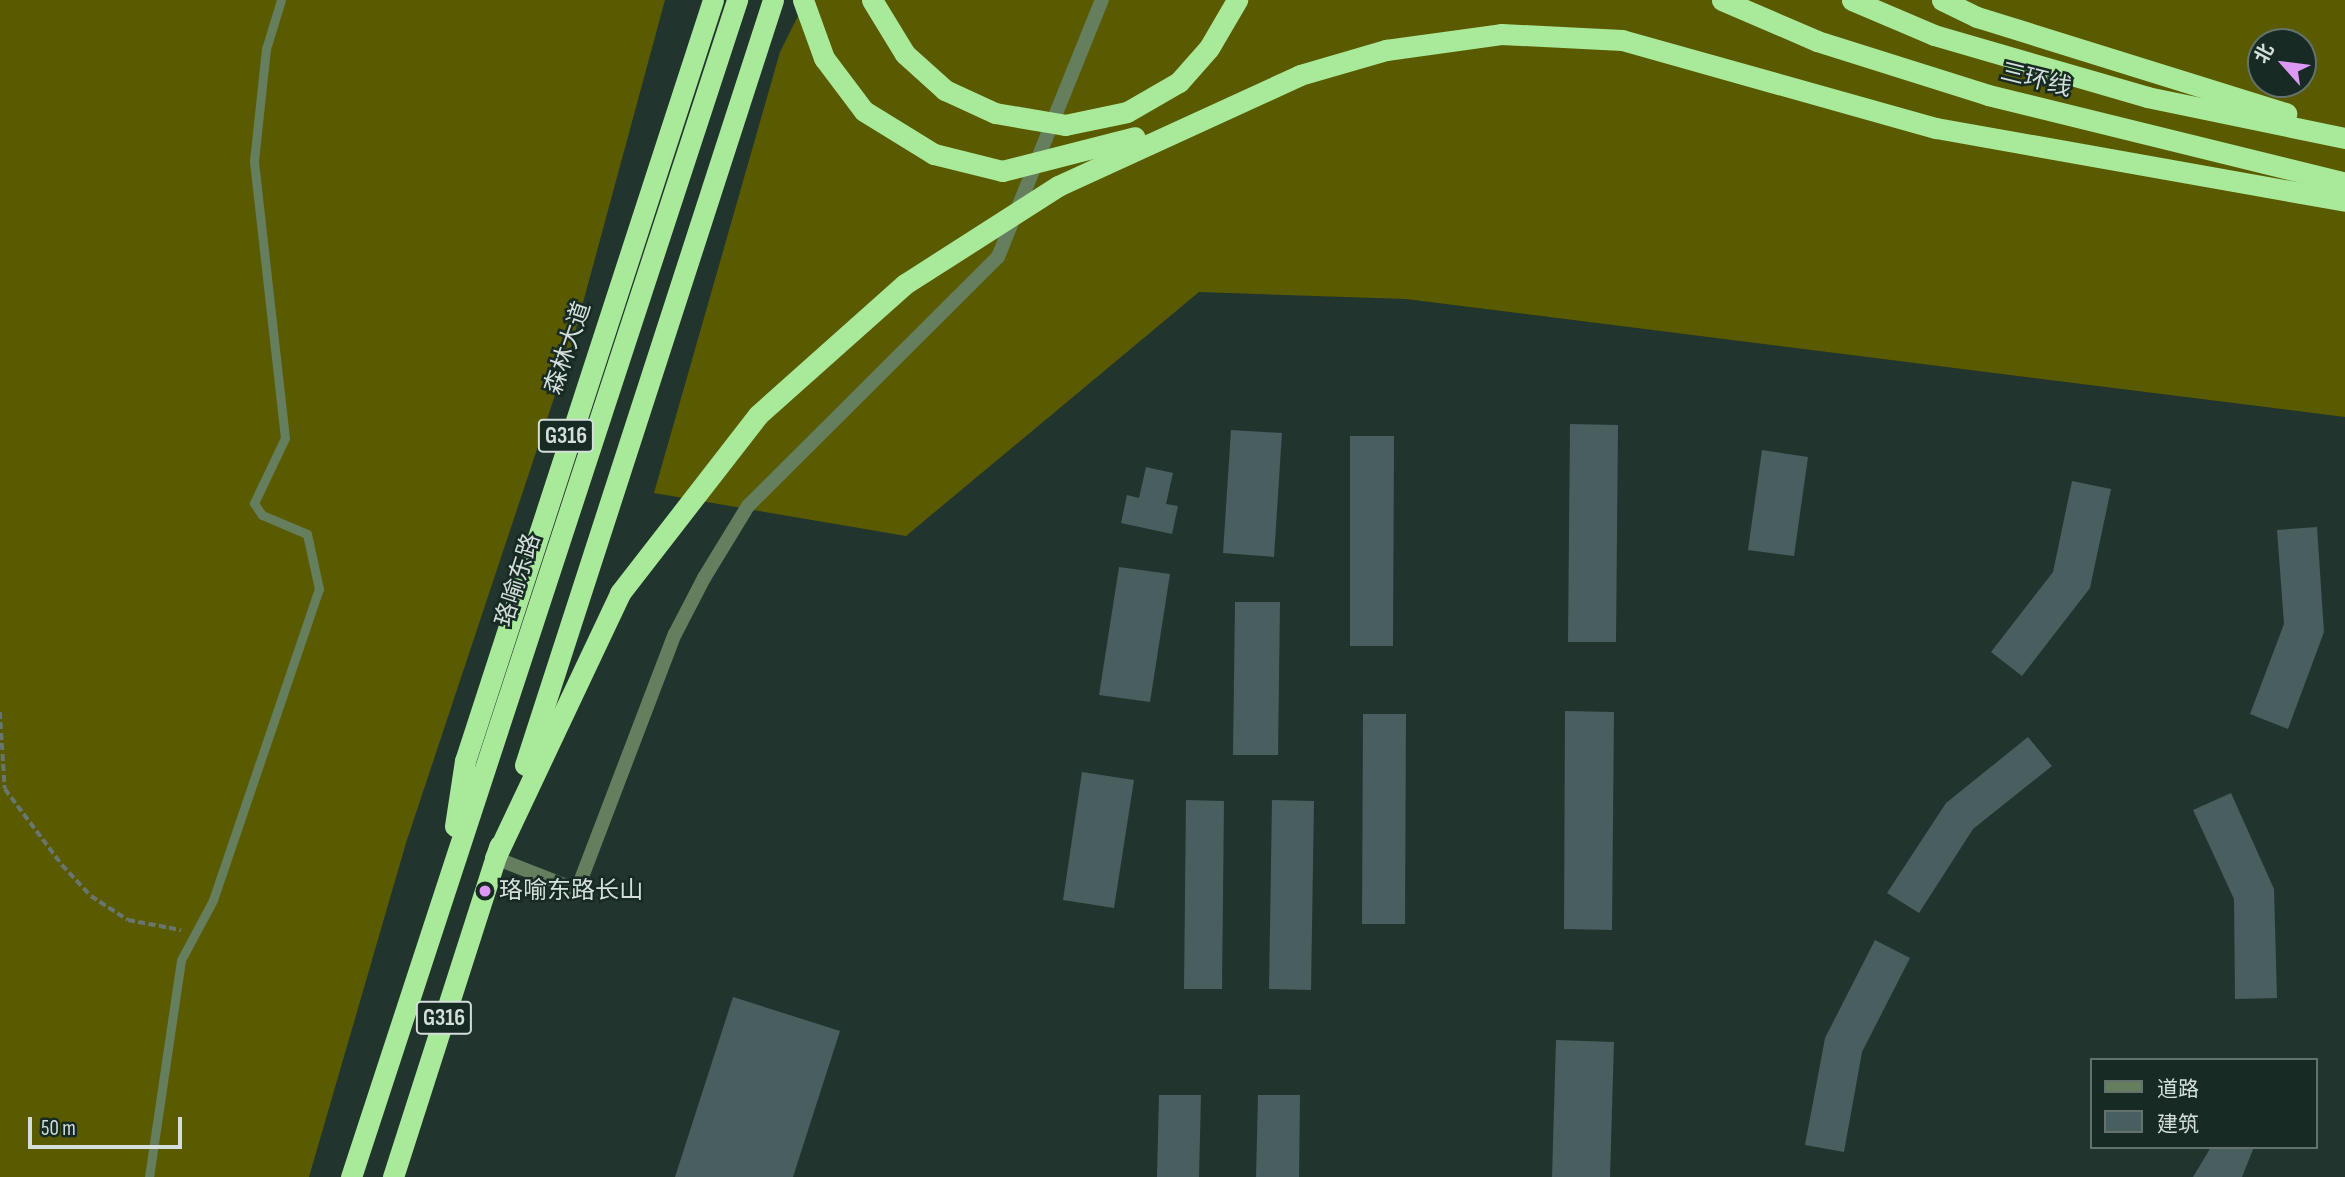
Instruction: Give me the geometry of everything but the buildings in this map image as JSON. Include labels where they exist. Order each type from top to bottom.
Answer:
[{"type":"highway","points":[[672,189],[711,0]]},
{"type":"highway","name":"森林大道","points":[[448,880],[465,761],[711,0]]},
{"type":"highway","name":"珞喻东路","points":[[351,1177],[672,189],[737,0]]},
{"type":"highway","name":"G316","points":[[393,1177],[773,0]]},
{"type":"highway","points":[[803,0],[824,58],[864,111],[934,154],[1002,171],[1104,148],[1300,75],[1386,50],[1501,34],[1622,40],[1936,128],[2345,201]]},
{"type":"highway","points":[[872,0],[905,54],[945,90],[995,113],[1065,125],[1127,112],[1179,82],[1209,48],[1237,0]]},
{"type":"highway","name":"三环线","points":[[1722,0],[1817,41],[1988,95],[2345,183]]},
{"type":"highway","name":"三环线","points":[[1852,0],[1934,34],[2147,97],[2345,138]]},
{"type":"highway","points":[[1942,0],[1977,17],[2345,131]]},
{"type":"highway","points":[[495,858],[620,593],[758,415],[858,321],[1058,186],[1300,75]]},
{"type":"street","points":[[495,858],[577,890],[675,634],[704,578],[748,506],[998,257],[1102,0]]},
{"type":"lane","points":[[149,1177],[181,960],[213,900],[320,589],[307,534],[262,515],[254,503],[285,438],[254,161],[266,49],[281,0]]},
{"type":"path","points":[[0,712],[5,789],[62,865],[91,896],[128,920],[194,932]]},
{"type":"shaded area","points":[[0,0],[665,0],[571,347],[406,843],[309,1177],[0,1177]]},
{"type":"shaded area","points":[[806,0],[2345,0],[2345,417],[1406,299],[1199,292],[906,536],[654,493],[780,52]]},
{"type":"place","name":"珞喻东路长山","points":[[485,891]]}]
